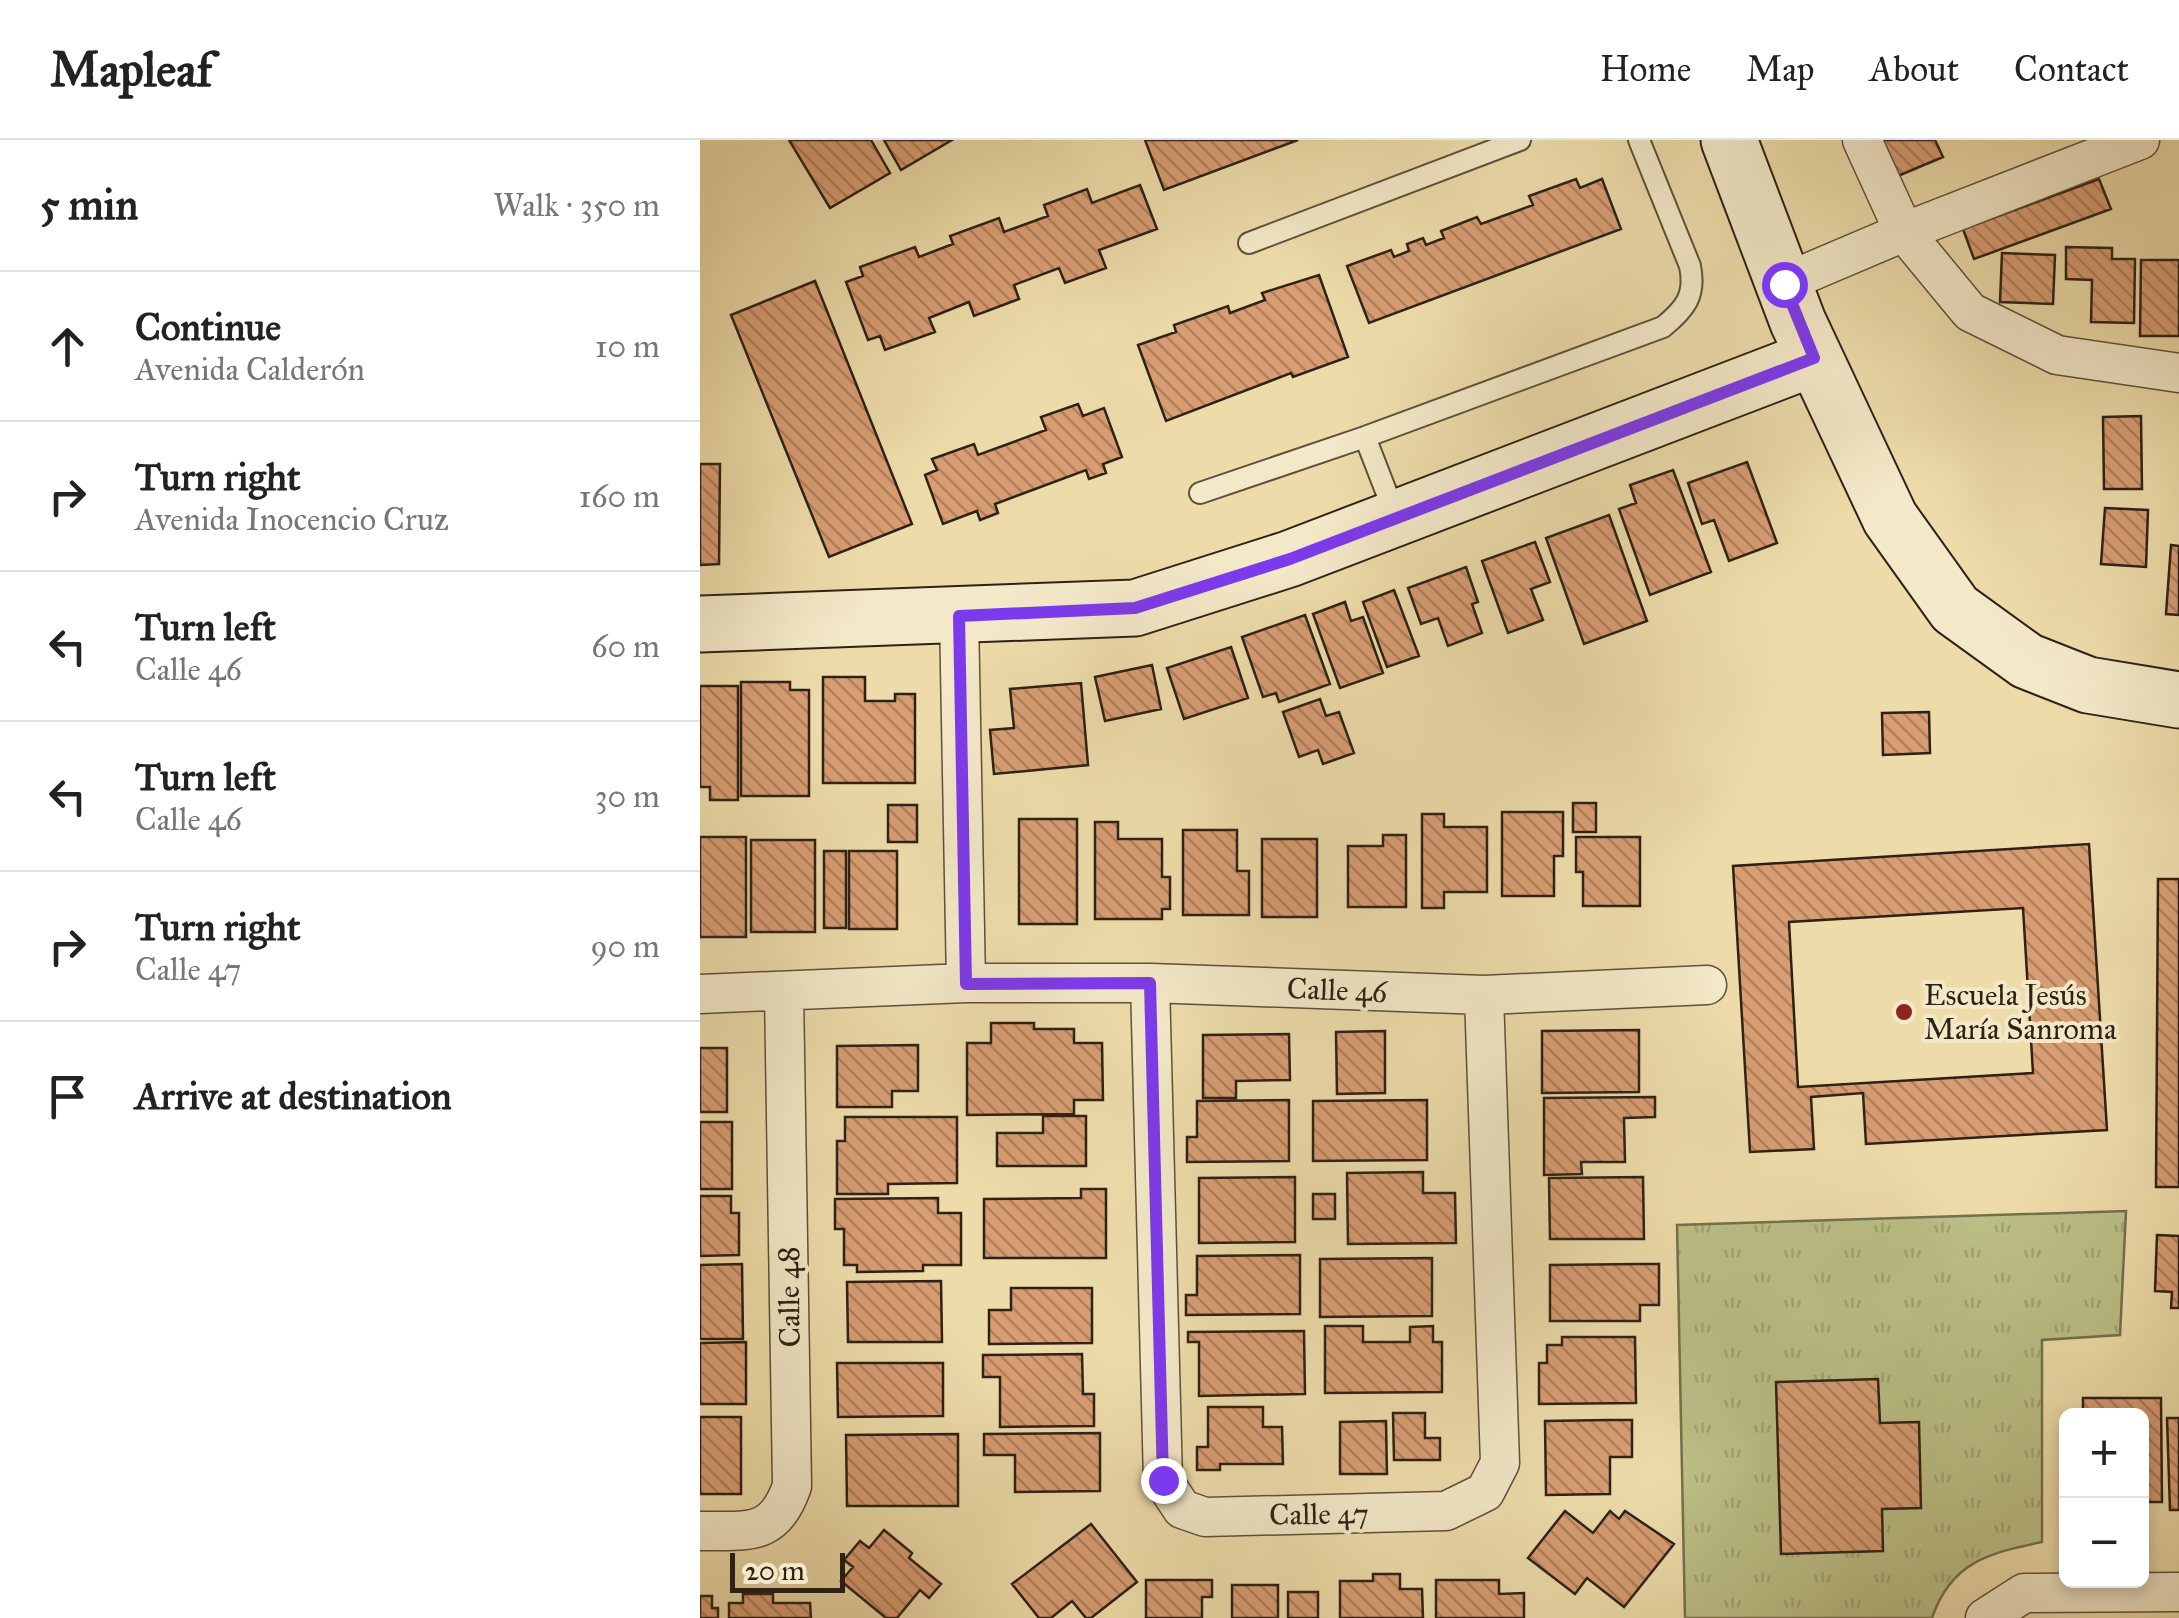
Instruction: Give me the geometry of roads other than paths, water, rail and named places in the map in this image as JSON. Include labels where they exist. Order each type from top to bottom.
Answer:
[{"type":"street","points":[[1729,140],[1814,358],[1890,518],[1955,609],[2028,662],[2088,685],[2179,700]]},
{"type":"street","points":[[1862,140],[1904,232],[1970,312],[2056,354],[2179,373]]},
{"type":"street","points":[[1784,284],[1904,232],[2140,140]]},
{"type":"street","points":[[700,624],[1135,608],[1290,559],[1814,358]]},
{"type":"street","points":[[959,616],[966,984]]},
{"type":"street","name":"Calle 46","points":[[700,994],[966,984],[1150,983],[1484,995],[1707,985]]},
{"type":"street","name":"Calle 47","points":[[1150,983],[1163,1480],[1182,1510],[1204,1517],[1446,1511],[1485,1492],[1500,1463],[1484,995]]},
{"type":"street","name":"Calle 48","points":[[700,1532],[755,1530],[782,1512],[792,1486],[784,992]]},
{"type":"street","points":[[1985,1618],[2024,1592],[2179,1592]]},
{"type":"lane","points":[[1250,244],[1520,140]]},
{"type":"lane","points":[[1200,493],[1663,327],[1684,310],[1693,281],[1639,140]]},
{"type":"lane","points":[[1365,436],[1397,518]]},
{"type":"place","name":"Escuela Jesús María Sanroma","points":[[1904,1012]]}]
